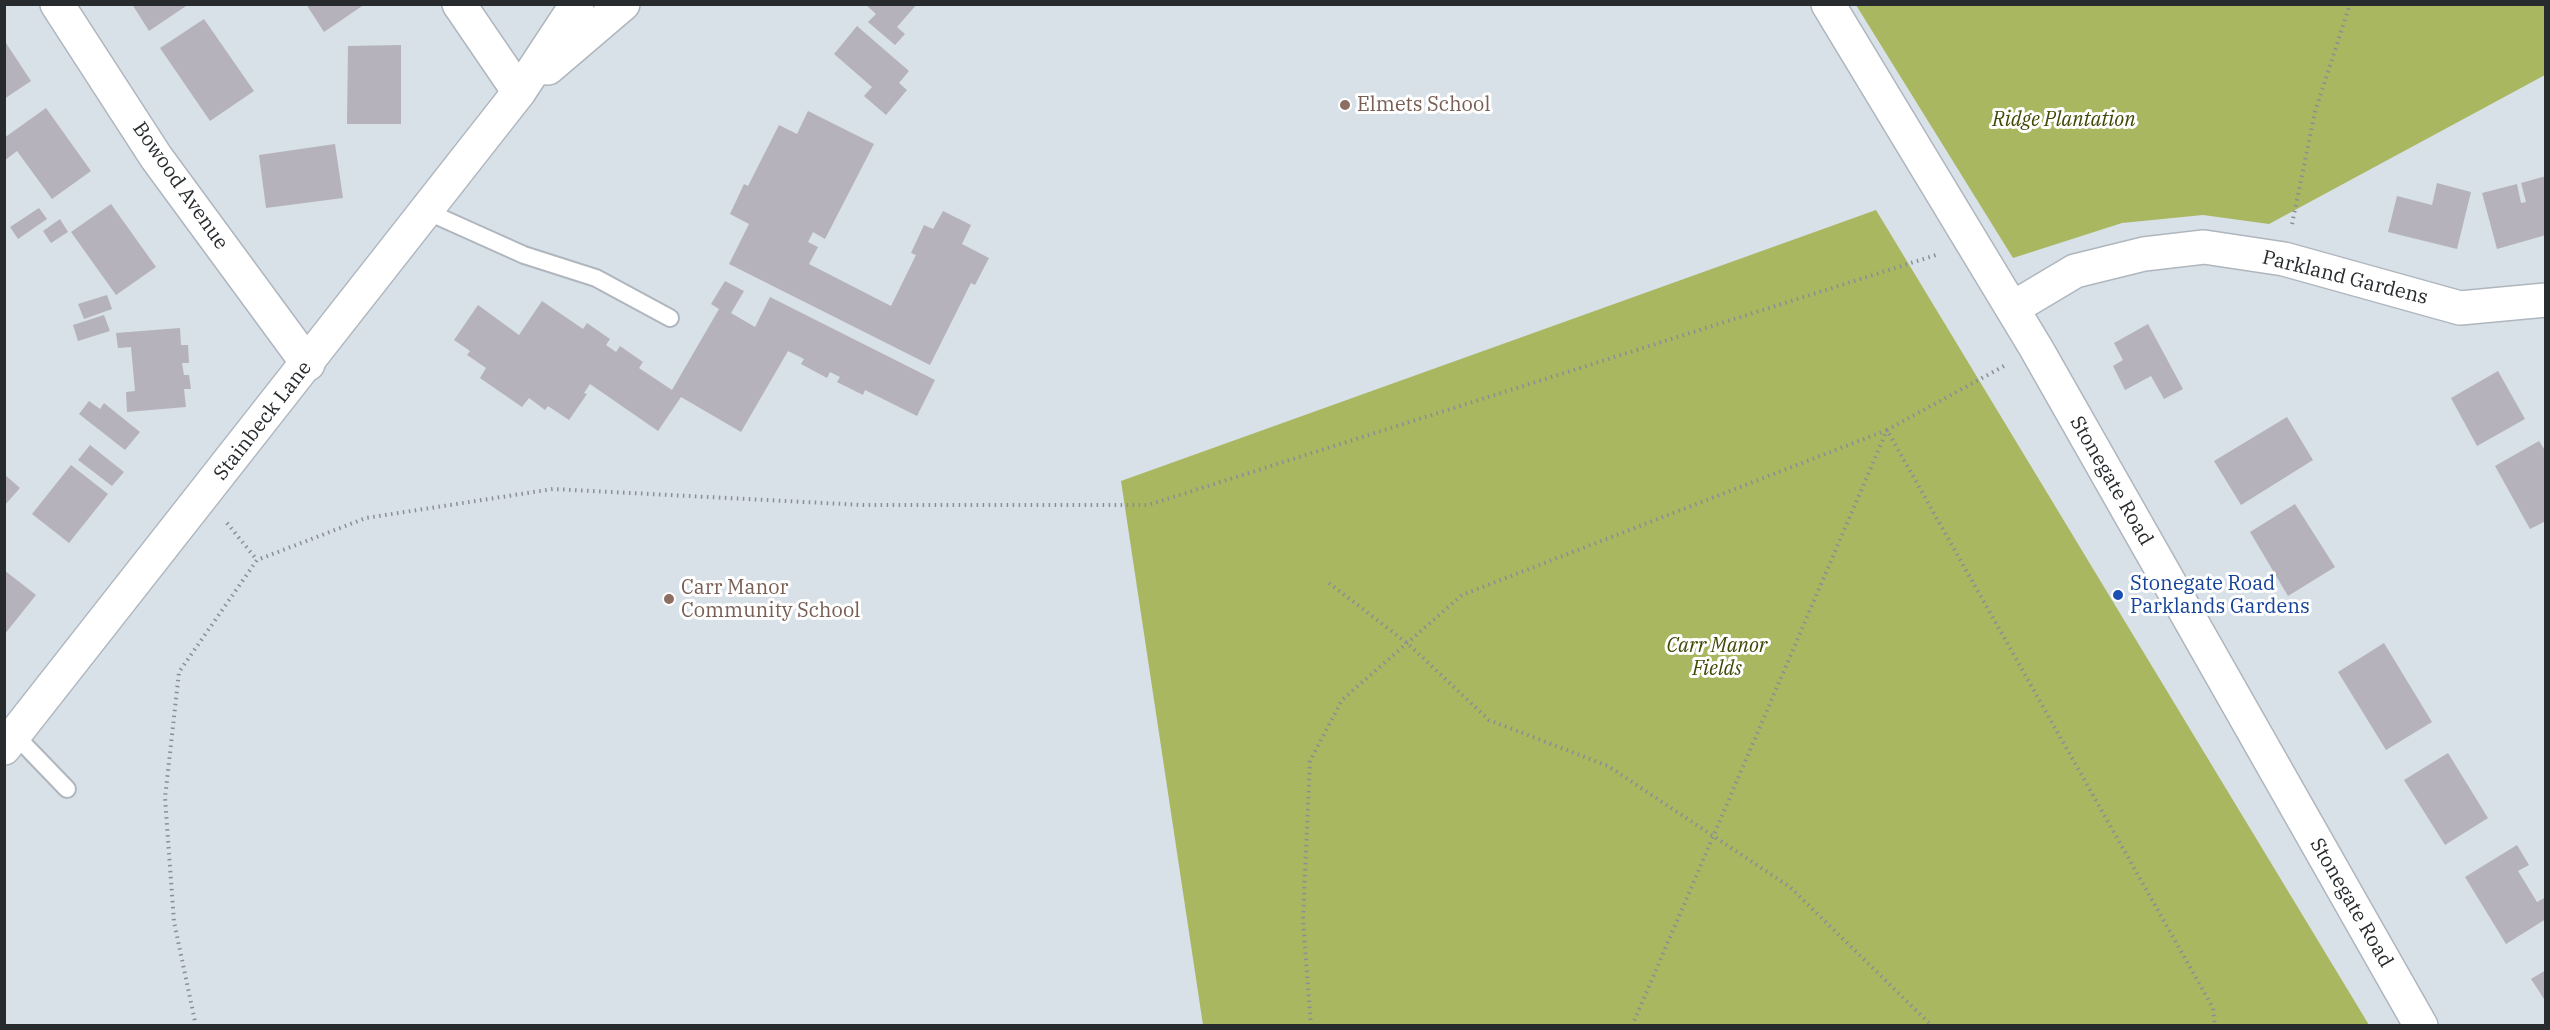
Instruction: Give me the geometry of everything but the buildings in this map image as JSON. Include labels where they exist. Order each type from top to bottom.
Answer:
[{"type":"street","name":"Bowood Avenue","points":[[57,4],[156,157],[308,364]]},
{"type":"street","points":[[459,4],[519,92]]},
{"type":"street","name":"Stainbeck Lane","points":[[10,741],[308,364],[519,92],[577,4]]},
{"type":"street","name":"Stainbeck Lane","points":[[519,92],[623,4]]},
{"type":"street","name":"Stonegate Road","points":[[1828,4],[2013,308],[2421,1026]]},
{"type":"street","name":"Parkland Gardens","points":[[2013,308],[2075,271],[2144,254],[2204,247],[2284,259],[2460,308],[2544,303]]},
{"type":"lane","points":[[426,212],[524,255],[596,278],[670,318]]},
{"type":"lane","points":[[10,741],[67,789]]},
{"type":"path","points":[[2284,259],[2315,112],[2350,4]]},
{"type":"path","points":[[196,1026],[174,922],[165,798],[179,672],[257,560],[366,518],[553,489],[862,505],[1148,505],[1973,243]]},
{"type":"path","points":[[1311,1026],[1303,920],[1310,761],[1342,700],[1462,595],[1887,430],[2036,348]]},
{"type":"path","points":[[1632,1026],[1887,430]]},
{"type":"path","points":[[1887,430],[2213,1008],[2216,1026]]},
{"type":"path","points":[[203,497],[236,532],[257,560]]},
{"type":"path","points":[[1329,583],[1407,643],[1489,720],[1608,766],[1790,887],[1932,1026]]},
{"type":"green space","name":"Ridge Plantation","points":[[1856,5],[2545,5],[2545,75],[2269,224],[2203,215],[2122,223],[2013,258]]},
{"type":"green space","name":"Carr Manor Fields","points":[[1876,210],[2369,1025],[1203,1025],[1121,481]]},
{"type":"place","name":"Elmets School","points":[[1345,105]]},
{"type":"place","name":"Stonegate Road Parklands Gardens","points":[[2118,595]]},
{"type":"place","name":"Carr Manor Community School","points":[[669,599]]}]
